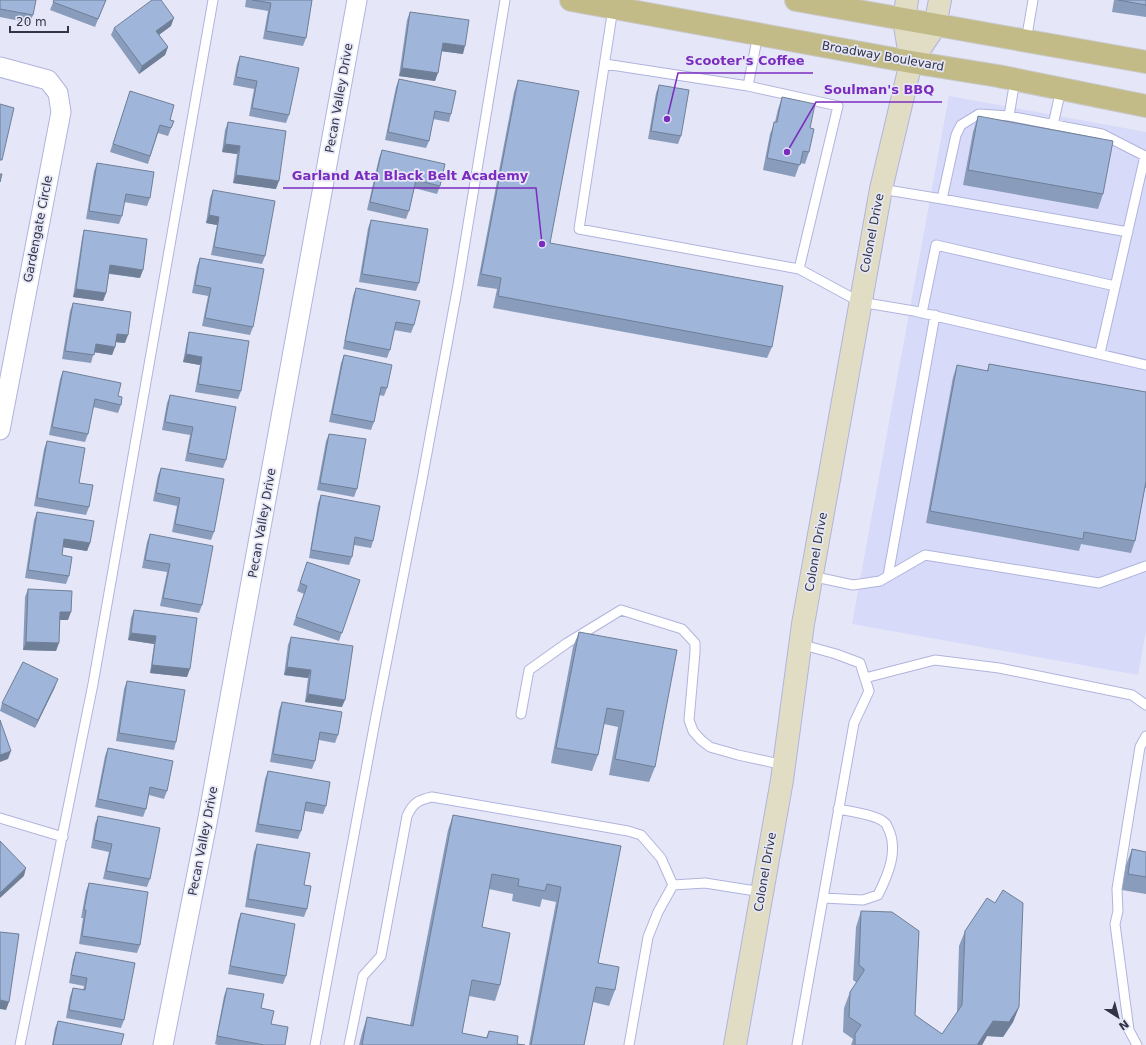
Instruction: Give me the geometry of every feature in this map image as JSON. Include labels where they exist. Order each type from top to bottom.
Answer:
[{"type":"main road","name":"Broadway Boulevard","points":[[571,0],[614,8],[643,6],[758,34],[1015,80],[1146,106]]},
{"type":"main road","points":[[796,0],[906,10],[935,26],[1146,62]]},
{"type":"street","name":"Pecan Valley Drive","points":[[163,1045],[208,818],[357,0]]},
{"type":"street","name":"Colonel Drive","points":[[911,62],[935,26],[940,0]]},
{"type":"street","name":"Colonel Drive","points":[[735,1045],[784,765],[800,644],[811,576],[880,189],[911,62],[906,10]]},
{"type":"street","name":"Gardengate Circle","points":[[0,67],[48,80],[58,93],[61,112],[0,430]]},
{"type":"lane","points":[[20,1045],[95,676],[213,0]]},
{"type":"lane","points":[[315,1045],[458,285],[505,0]]},
{"type":"lane","points":[[1026,41],[1033,0]]},
{"type":"lane","points":[[614,8],[579,229],[799,269],[860,302],[935,315],[1146,365]]},
{"type":"lane","points":[[748,86],[758,34]]},
{"type":"lane","points":[[605,64],[748,86],[838,106],[799,269]]},
{"type":"lane","points":[[1009,116],[1015,80]]},
{"type":"lane","points":[[1053,125],[1061,89]]},
{"type":"lane","points":[[942,199],[956,135],[961,125],[979,114],[1009,116],[1102,134],[1146,155],[1100,354]]},
{"type":"lane","points":[[880,189],[1128,232]]},
{"type":"lane","points":[[922,313],[936,246],[1116,286]]},
{"type":"lane","points":[[888,576],[935,315]]},
{"type":"lane","points":[[811,576],[853,585],[880,581],[925,555],[1099,583],[1146,566]]},
{"type":"lane","points":[[522,714],[529,670],[567,643],[621,610],[682,629],[695,643],[689,720],[693,731],[701,740],[710,747],[784,765]]},
{"type":"lane","points":[[796,1045],[854,723],[869,691],[860,663],[836,654],[800,644]]},
{"type":"lane","points":[[865,678],[935,660],[999,668],[1132,695],[1146,705]]},
{"type":"lane","points":[[1137,1045],[1129,1030],[1115,924],[1118,911],[1117,889],[1137,762],[1140,746],[1146,736]]},
{"type":"lane","points":[[348,1045],[363,976],[382,956],[407,816],[411,808],[420,800],[432,797],[628,831],[641,835],[661,858],[672,885],[658,912],[648,937],[629,1045]]},
{"type":"lane","points":[[823,898],[863,900],[878,895],[886,878],[892,858],[892,836],[885,822],[873,816],[838,809]]},
{"type":"lane","points":[[0,818],[63,837]]},
{"type":"lane","points":[[672,885],[705,883],[762,892]]},
{"type":"shaded area","points":[[949,96],[1146,132],[1146,631],[1138,675],[852,624]]},
{"type":"building","points":[[0,0],[36,0],[33,15],[0,9]]},
{"type":"building","points":[[54,0],[106,0],[98,19],[53,2]]},
{"type":"building","points":[[152,0],[161,0],[174,18],[156,31],[168,47],[142,66],[114,28]]},
{"type":"building","points":[[252,0],[312,0],[306,38],[266,31],[271,3]]},
{"type":"building","points":[[1118,0],[1146,0],[1146,5]]},
{"type":"building","points":[[410,12],[469,20],[465,46],[443,43],[438,73],[402,68]]},
{"type":"building","points":[[240,56],[299,68],[289,115],[252,108],[257,81],[236,77]]},
{"type":"building","points":[[399,79],[456,91],[451,114],[435,111],[429,141],[388,132]]},
{"type":"building","points":[[518,80],[579,91],[550,243],[783,286],[772,347],[498,296],[501,278],[481,274]]},
{"type":"building","points":[[659,85],[689,90],[681,136],[651,131]]},
{"type":"building","points":[[130,91],[174,105],[170,120],[174,121],[171,128],[160,125],[150,156],[113,144]]},
{"type":"building","points":[[782,97],[815,104],[810,128],[814,129],[809,152],[803,151],[800,165],[767,158],[774,122],[777,122]]},
{"type":"building","points":[[0,104],[14,108],[2,160],[0,160]]},
{"type":"building","points":[[978,116],[1113,141],[1103,194],[968,170]]},
{"type":"building","points":[[228,122],[286,131],[279,181],[236,175],[240,146],[225,144]]},
{"type":"building","points":[[382,150],[445,164],[440,186],[416,180],[409,211],[370,202]]},
{"type":"building","points":[[97,163],[154,172],[150,198],[126,194],[122,216],[89,211]]},
{"type":"building","points":[[213,190],[275,201],[265,256],[214,247],[219,217],[209,215]]},
{"type":"building","points":[[371,220],[428,229],[419,283],[362,274]]},
{"type":"building","points":[[84,230],[147,239],[143,270],[110,265],[106,293],[76,289]]},
{"type":"building","points":[[200,258],[264,269],[253,327],[205,318],[211,288],[195,285]]},
{"type":"building","points":[[356,288],[420,301],[414,325],[396,322],[390,350],[345,341]]},
{"type":"building","points":[[73,303],[131,312],[128,335],[117,334],[115,347],[96,344],[94,355],[65,351]]},
{"type":"building","points":[[189,332],[249,341],[241,391],[198,384],[202,357],[186,354]]},
{"type":"building","points":[[344,355],[392,365],[387,388],[381,387],[374,422],[332,414]]},
{"type":"building","points":[[989,364],[1146,392],[1146,481],[1135,541],[1084,532],[1083,539],[930,511],[957,365],[988,371]]},
{"type":"building","points":[[63,371],[121,383],[118,396],[122,397],[121,405],[95,399],[88,434],[52,427]]},
{"type":"building","points":[[170,395],[236,407],[226,460],[188,453],[193,427],[165,422]]},
{"type":"building","points":[[329,434],[366,439],[357,489],[320,483]]},
{"type":"building","points":[[47,441],[85,448],[79,483],[93,485],[89,507],[37,498]]},
{"type":"building","points":[[161,468],[224,479],[214,532],[175,524],[180,498],[156,493]]},
{"type":"building","points":[[321,495],[380,506],[373,541],[355,537],[352,557],[311,550]]},
{"type":"building","points":[[37,512],[94,521],[90,543],[64,539],[62,555],[72,557],[69,576],[28,570]]},
{"type":"building","points":[[150,534],[213,546],[202,605],[163,598],[170,564],[145,560]]},
{"type":"building","points":[[307,562],[360,580],[342,633],[296,617],[307,586],[300,583]]},
{"type":"building","points":[[28,589],[72,591],[71,612],[60,612],[59,643],[26,642]]},
{"type":"building","points":[[134,610],[197,618],[190,669],[152,665],[156,636],[131,633]]},
{"type":"building","points":[[579,632],[677,650],[655,767],[615,759],[624,711],[607,708],[598,755],[556,748]]},
{"type":"building","points":[[291,637],[353,646],[345,700],[308,694],[311,670],[287,667]]},
{"type":"building","points":[[23,662],[58,679],[38,720],[2,703]]},
{"type":"building","points":[[127,681],[185,690],[176,742],[119,733]]},
{"type":"building","points":[[282,702],[342,712],[338,735],[320,732],[315,761],[273,754]]},
{"type":"building","points":[[0,720],[11,751],[0,755]]},
{"type":"building","points":[[108,748],[173,761],[167,791],[150,787],[146,809],[98,799]]},
{"type":"building","points":[[268,771],[330,782],[326,806],[306,802],[301,831],[258,824]]},
{"type":"building","points":[[453,815],[621,846],[598,963],[619,967],[615,990],[596,987],[584,1045],[531,1045],[561,887],[547,884],[545,891],[518,886],[519,879],[492,874],[482,927],[510,933],[500,985],[472,980],[462,1033],[487,1038],[489,1031],[518,1036],[517,1044],[525,1045],[362,1045],[367,1017],[413,1026]]},
{"type":"building","points":[[98,816],[160,828],[150,879],[106,871],[112,844],[94,840]]},
{"type":"building","points":[[0,841],[26,868],[0,893]]},
{"type":"building","points":[[257,844],[310,853],[304,885],[311,886],[307,909],[248,899]]},
{"type":"building","points":[[1132,849],[1146,852],[1146,877],[1128,874]]},
{"type":"building","points":[[89,883],[148,892],[140,945],[82,936],[86,910],[84,910]]},
{"type":"building","points":[[1003,890],[1023,903],[1019,1007],[1009,1022],[993,1021],[977,1045],[855,1045],[855,1034],[861,1025],[849,1017],[850,992],[864,971],[864,969],[859,965],[861,911],[892,912],[919,931],[915,1015],[942,1034],[962,1005],[965,931],[987,898],[995,903]]},
{"type":"building","points":[[241,913],[295,924],[286,976],[230,966]]},
{"type":"building","points":[[0,932],[19,934],[9,1002],[0,1000]]},
{"type":"building","points":[[76,952],[135,963],[124,1020],[69,1010],[73,988],[85,990],[87,978],[71,975]]},
{"type":"building","points":[[227,988],[264,994],[261,1008],[274,1011],[271,1024],[288,1027],[285,1045],[264,1045],[217,1036]]},
{"type":"building","points":[[58,1021],[124,1034],[121,1045],[53,1045]]},
{"type":"place","name":"Scooter's Coffee","points":[[667,119]]},
{"type":"place","name":"Soulman's BBQ","points":[[787,152]]},
{"type":"place","name":"Garland Ata Black Belt Academy","points":[[542,244]]}]
